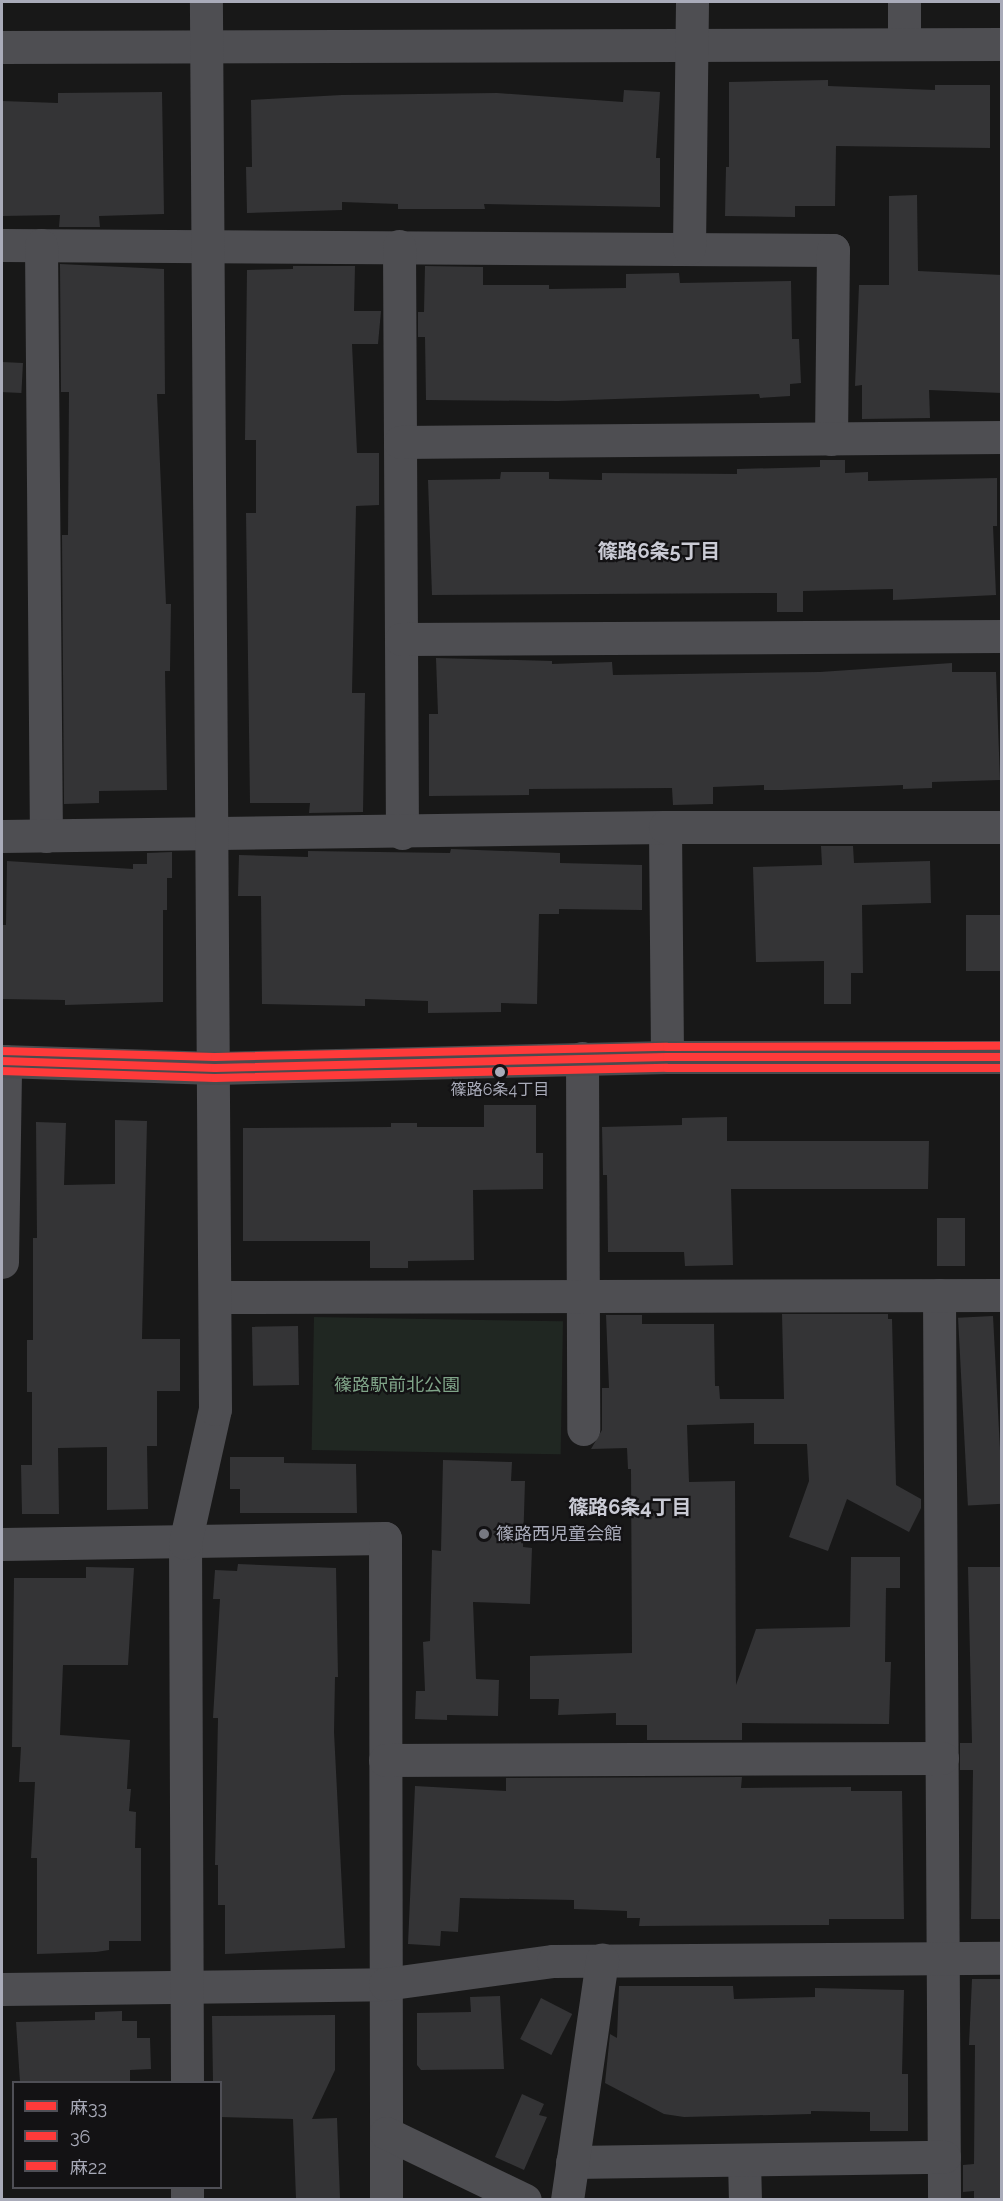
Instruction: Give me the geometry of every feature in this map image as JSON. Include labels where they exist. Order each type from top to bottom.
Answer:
[{"type":"main road","points":[[3,1061],[215,1068],[582,1058],[1002,1057]]},
{"type":"street","points":[[187,2081],[185,1542],[215,1409],[215,1068],[206,2]]},
{"type":"street","points":[[689,248],[692,2]]},
{"type":"street","points":[[904,2],[904,44]]},
{"type":"street","points":[[2,47],[1002,44]]},
{"type":"street","points":[[2,245],[833,250],[831,439]]},
{"type":"street","points":[[41,245],[46,836]]},
{"type":"street","points":[[399,246],[402,833]]},
{"type":"street","points":[[400,442],[1002,437]]},
{"type":"street","points":[[401,639],[1002,636]]},
{"type":"street","points":[[2,836],[402,833],[665,827],[1002,827]]},
{"type":"street","points":[[665,827],[667,1057]]},
{"type":"street","points":[[582,1058],[583,1429]]},
{"type":"street","points":[[2,1262],[3,1061]]},
{"type":"street","points":[[939,1295],[944,2199]]},
{"type":"street","points":[[216,1297],[1002,1295]]},
{"type":"street","points":[[2,1544],[386,1538],[386,2199]]},
{"type":"street","points":[[385,1760],[942,1758]]},
{"type":"street","points":[[2,1989],[385,1984],[553,1960],[1002,1958]]},
{"type":"street","points":[[567,2199],[602,1960]]},
{"type":"street","points":[[386,2133],[525,2199]]},
{"type":"street","points":[[572,2162],[944,2157]]},
{"type":"street","points":[[744,2160],[745,2199]]},
{"type":"green space","name":"篠路駅前北公園","points":[[314,1317],[563,1321],[561,1454],[312,1450]]},
{"type":"building","points":[[828,80],[828,86],[935,90],[935,85],[990,85],[990,148],[836,146],[835,206],[795,206],[795,217],[725,216],[726,167],[729,167],[729,82]]},
{"type":"building","points":[[624,90],[660,92],[656,158],[660,158],[660,207],[484,204],[485,209],[398,209],[398,204],[342,202],[342,210],[247,213],[246,167],[252,167],[251,100],[342,95],[497,93],[623,102]]},
{"type":"building","points":[[162,92],[164,214],[99,216],[100,227],[59,227],[60,215],[2,216],[2,101],[58,103],[58,93]]},
{"type":"building","points":[[917,195],[918,271],[1002,275],[1002,393],[929,390],[930,418],[862,419],[862,385],[855,386],[859,285],[889,285],[889,196]]},
{"type":"building","points":[[60,264],[164,269],[165,394],[157,394],[166,604],[171,604],[170,671],[165,671],[167,790],[99,791],[99,803],[64,804],[62,535],[68,535],[69,392],[61,392]]},
{"type":"building","points":[[293,266],[355,266],[354,311],[381,311],[378,344],[352,344],[357,453],[379,453],[379,505],[356,506],[352,693],[365,693],[363,812],[309,813],[310,803],[250,803],[246,513],[256,513],[256,440],[245,440],[247,270],[293,269]]},
{"type":"building","points":[[425,266],[483,267],[483,285],[549,285],[549,289],[626,288],[626,274],[679,273],[680,283],[791,281],[792,339],[799,339],[801,383],[790,384],[790,396],[760,398],[759,394],[558,401],[426,400],[425,337],[418,337],[418,312],[424,312]]},
{"type":"building","points":[[2,362],[23,363],[21,393],[2,392]]},
{"type":"building","points":[[820,460],[845,460],[845,473],[868,472],[868,481],[997,478],[997,526],[993,526],[996,595],[893,600],[893,589],[803,591],[803,612],[777,612],[777,593],[432,595],[428,480],[500,479],[501,472],[549,472],[549,479],[602,480],[602,473],[737,474],[737,469],[820,467]]},
{"type":"building","points":[[436,658],[552,661],[552,664],[612,662],[613,675],[820,672],[952,663],[952,672],[996,672],[1000,780],[932,782],[932,788],[903,789],[903,785],[782,790],[764,790],[764,785],[713,787],[713,804],[673,805],[672,788],[529,789],[529,795],[429,796],[429,714],[438,714]]},
{"type":"building","points":[[821,846],[853,846],[854,863],[930,861],[931,903],[862,905],[863,973],[851,973],[851,1004],[824,1004],[824,961],[756,962],[753,867],[822,865]]},
{"type":"building","points":[[451,849],[560,853],[560,863],[642,865],[642,910],[559,909],[559,914],[539,914],[537,1004],[501,1003],[501,1012],[428,1013],[428,1001],[365,999],[365,1006],[262,1004],[261,896],[238,896],[239,855],[308,857],[308,851],[450,853]]},
{"type":"building","points":[[172,852],[172,878],[167,878],[167,910],[163,910],[163,1002],[65,1005],[65,1000],[2,999],[2,925],[6,925],[7,861],[133,869],[133,864],[147,864],[147,853]]},
{"type":"building","points":[[966,915],[1002,915],[1002,971],[966,971]]},
{"type":"building","points":[[484,1105],[536,1105],[536,1153],[543,1153],[543,1189],[473,1190],[474,1260],[408,1261],[408,1268],[370,1268],[370,1241],[243,1241],[243,1128],[391,1127],[391,1123],[417,1123],[417,1127],[484,1127]]},
{"type":"building","points":[[727,1117],[727,1141],[929,1141],[928,1189],[731,1189],[733,1265],[685,1266],[684,1252],[608,1252],[607,1175],[603,1175],[602,1127],[682,1125],[682,1118]]},
{"type":"building","points":[[115,1120],[147,1121],[142,1339],[180,1339],[180,1391],[157,1391],[157,1446],[147,1446],[148,1509],[107,1510],[107,1447],[58,1448],[59,1514],[22,1514],[21,1465],[32,1465],[32,1392],[27,1392],[27,1340],[33,1340],[33,1238],[37,1238],[36,1122],[66,1123],[64,1185],[115,1184]]},
{"type":"building","points":[[937,1218],[965,1218],[965,1266],[937,1266]]},
{"type":"building","points":[[782,1314],[888,1314],[888,1319],[892,1319],[896,1485],[921,1499],[921,1508],[909,1532],[847,1499],[828,1551],[789,1537],[809,1481],[807,1444],[754,1444],[754,1423],[687,1425],[689,1482],[735,1481],[736,1685],[756,1629],[850,1627],[851,1557],[900,1557],[900,1588],[886,1588],[885,1662],[891,1662],[889,1724],[742,1723],[742,1740],[647,1740],[647,1725],[616,1725],[616,1713],[558,1715],[559,1699],[530,1699],[530,1656],[632,1653],[631,1469],[628,1469],[627,1448],[591,1449],[602,1430],[602,1388],[609,1388],[606,1315],[642,1315],[642,1324],[714,1324],[715,1386],[719,1386],[720,1399],[784,1399]]},
{"type":"building","points":[[993,1316],[1002,1504],[968,1506],[958,1318]]},
{"type":"building","points":[[298,1326],[299,1385],[253,1386],[252,1327]]},
{"type":"building","points":[[230,1457],[284,1457],[284,1463],[356,1464],[357,1513],[240,1513],[240,1489],[230,1489]]},
{"type":"building","points":[[443,1460],[512,1462],[511,1481],[525,1481],[523,1547],[532,1548],[530,1604],[473,1602],[476,1679],[499,1680],[498,1716],[447,1715],[447,1720],[415,1719],[416,1691],[425,1691],[423,1642],[430,1641],[432,1550],[441,1551]]},
{"type":"building","points":[[238,1564],[336,1568],[338,1677],[335,1677],[334,1732],[345,1948],[225,1954],[225,1905],[218,1905],[218,1865],[215,1865],[218,1718],[213,1718],[220,1599],[213,1599],[215,1570],[237,1571]]},
{"type":"building","points":[[86,1567],[134,1568],[128,1665],[63,1665],[60,1735],[130,1740],[127,1789],[131,1789],[129,1811],[136,1812],[135,1848],[141,1848],[141,1941],[109,1941],[109,1950],[96,1952],[37,1954],[37,1858],[31,1858],[35,1782],[19,1782],[21,1747],[12,1747],[14,1578],[86,1578]]},
{"type":"building","points":[[968,1567],[1002,1567],[1002,1919],[971,1919],[973,1770],[960,1770],[960,1743],[972,1743]]},
{"type":"building","points":[[742,1777],[741,1788],[851,1787],[851,1791],[902,1791],[904,1919],[829,1919],[829,1925],[639,1926],[640,1918],[627,1918],[627,1911],[574,1909],[574,1900],[460,1898],[458,1932],[441,1931],[440,1946],[408,1944],[415,1786],[506,1791],[506,1778]]},
{"type":"building","points":[[972,1979],[1002,1979],[1002,2199],[974,2199],[974,2191],[963,2192],[963,2165],[974,2164],[975,2045],[969,2045]]},
{"type":"building","points":[[619,1986],[733,1986],[734,1999],[815,1997],[815,1988],[904,1990],[902,2074],[908,2074],[908,2131],[870,2131],[870,2112],[811,2111],[811,2114],[684,2117],[664,2114],[605,2083],[610,2034],[617,2038]]},
{"type":"building","points":[[500,1996],[504,2069],[421,2070],[417,2065],[417,2013],[471,2012],[470,1997]]},
{"type":"building","points":[[541,1998],[572,2014],[551,2055],[520,2039]]},
{"type":"building","points":[[122,2011],[122,2021],[137,2021],[137,2038],[150,2038],[151,2069],[130,2070],[130,2081],[20,2081],[16,2022],[95,2020],[95,2012]]},
{"type":"building","points":[[335,2015],[335,2070],[312,2119],[337,2118],[340,2199],[296,2199],[293,2119],[222,2117],[222,2081],[213,2081],[212,2016]]},
{"type":"building","points":[[522,2094],[544,2104],[539,2115],[547,2117],[524,2170],[495,2157]]},
{"type":"transit line","name":"麻22","points":[[2,1051],[215,1057],[667,1047],[1002,1046]]},
{"type":"transit line","name":"麻33","points":[[2,1061],[215,1068],[667,1057],[1002,1057]]},
{"type":"transit line","name":"36","points":[[2,1071],[215,1078],[667,1068],[1002,1068]]},
{"type":"place","name":"篠路6条4丁目","points":[[500,1072]]},
{"type":"place","name":"篠路西児童会館","points":[[484,1534]]},
{"type":"district","name":"篠路6条5丁目","points":[[659,551]]},
{"type":"district","name":"篠路6条4丁目","points":[[630,1507]]}]
